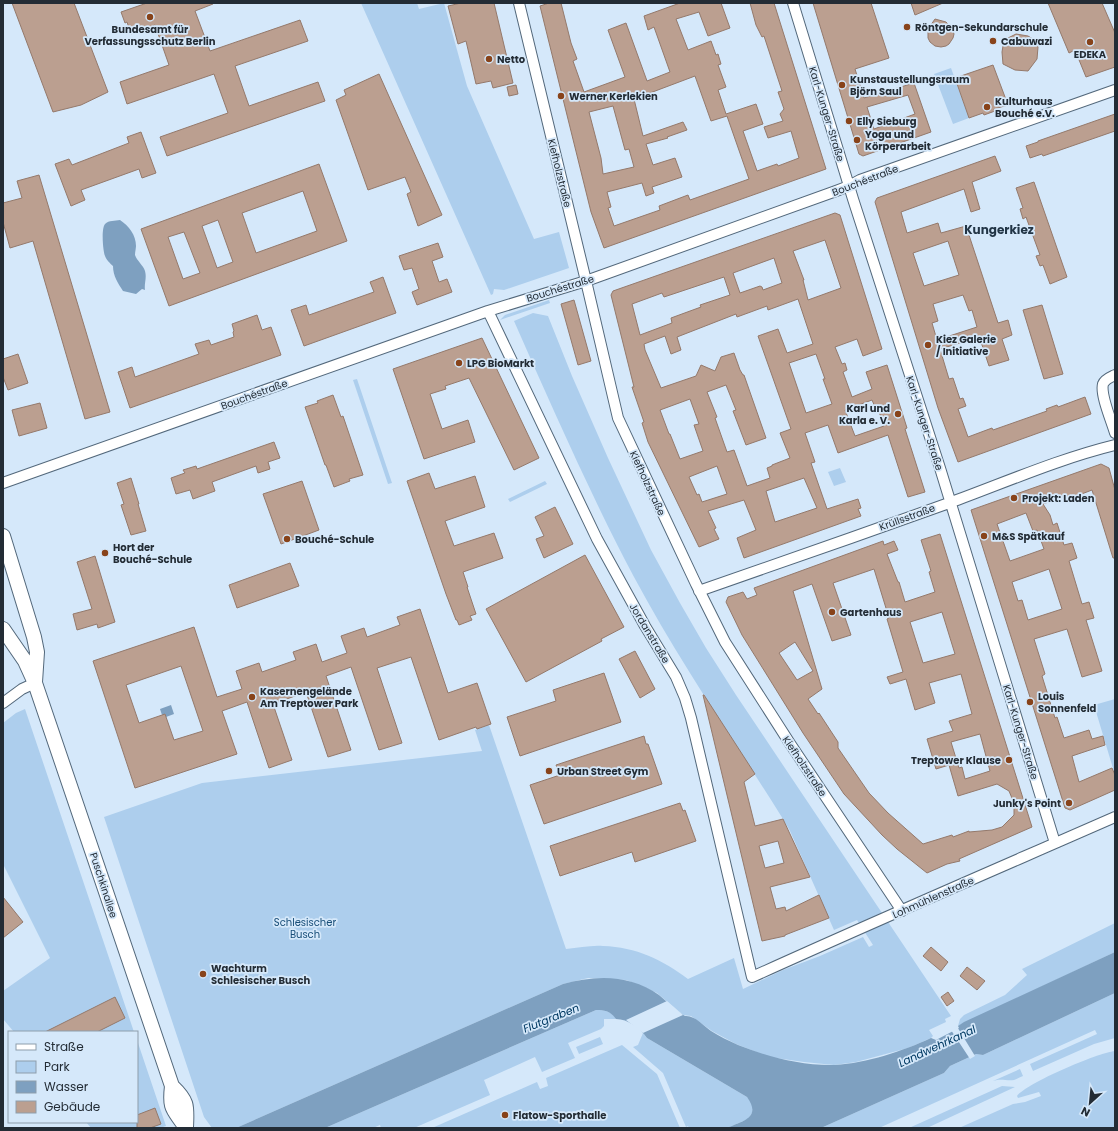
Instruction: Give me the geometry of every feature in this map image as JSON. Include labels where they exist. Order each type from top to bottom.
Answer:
[{"type":"main road","name":"Puschkinallee","points":[[3,536],[34,637],[37,652],[35,683]]},
{"type":"main road","name":"Puschkinallee","points":[[3,629],[25,661],[35,683],[172,1086],[183,1096],[187,1109],[186,1127]]},
{"type":"street","name":"Kiefholzstraße","points":[[518,3],[586,280],[618,418],[699,591],[725,642],[793,748],[902,911]]},
{"type":"street","name":"Karl-Kunger-Straße","points":[[793,3],[849,186],[950,502],[1055,843]]},
{"type":"street","name":"Bouchéstraße","points":[[3,484],[488,311],[586,280],[849,186],[860,180],[1115,90]]},
{"type":"street","name":"Jordanstraße","points":[[488,311],[597,538],[638,614],[676,677],[685,698],[752,976]]},
{"type":"street","points":[[1115,375],[1107,379],[1103,384],[1103,395],[1115,433]]},
{"type":"street","name":"Krüllsstraße","points":[[699,591],[1030,472],[1096,449],[1115,445]]},
{"type":"street","points":[[3,704],[22,689],[35,683]]},
{"type":"street","name":"Lohmühlenstraße","points":[[752,976],[1115,817]]},
{"type":"green space","points":[[361,3],[417,3],[419,9],[444,3],[467,86],[534,239],[559,232],[569,268],[504,290],[494,289],[493,294],[491,295]]},
{"type":"green space","points":[[951,68],[969,118],[953,124],[934,74]]},
{"type":"green space","points":[[549,300],[550,303],[500,320],[505,315]]},
{"type":"green space","name":"Schlesischer Busch","points":[[533,313],[548,316],[572,376],[608,458],[651,550],[706,648],[951,1016],[945,1019],[946,1022],[929,1030],[933,1036],[931,1038],[908,1048],[856,1062],[834,1065],[804,1062],[769,1057],[736,1044],[712,1031],[691,1016],[683,1015],[657,993],[642,986],[626,980],[588,978],[563,984],[236,1128],[212,1128],[204,1117],[104,817],[202,783],[482,751],[475,730],[489,725],[566,949],[598,946],[627,949],[659,960],[688,979],[734,958],[743,989],[783,970],[863,937],[869,947],[873,945],[857,920],[834,930],[790,831],[669,639],[634,577],[557,418],[514,321]]},
{"type":"green space","points":[[357,379],[392,483],[388,484],[353,380]]},
{"type":"green space","points":[[840,468],[846,482],[834,486],[828,472]]},
{"type":"green space","points":[[545,481],[547,484],[510,502],[508,499]]},
{"type":"green space","points":[[1115,699],[1115,775],[1094,705]]},
{"type":"green space","points":[[25,709],[134,1031],[13,1031],[3,1019],[3,991],[50,958],[3,864],[3,723],[16,713]]},
{"type":"green space","points":[[1115,923],[1115,952],[958,1026],[960,1019],[964,1015],[1005,995],[1027,975],[1022,969]]},
{"type":"green space","points":[[1115,993],[1115,1038],[1094,1044],[1033,1071],[1030,1064],[1097,1034],[1095,1030],[879,1128],[821,1128],[944,1073],[950,1066],[976,1054],[983,1055]]},
{"type":"green space","points":[[596,1010],[608,1012],[616,1019],[604,1019],[604,1026],[601,1029],[568,1043],[575,1058],[542,1072],[535,1057],[484,1080],[490,1095],[414,1128],[381,1128],[380,1125],[373,1128],[325,1128]]},
{"type":"green space","points":[[643,1033],[647,1038],[747,1097],[753,1104],[752,1113],[748,1119],[727,1128],[686,1127],[663,1073],[633,1047],[638,1045]]},
{"type":"green space","points":[[600,1037],[603,1044],[579,1054],[576,1047]]},
{"type":"green space","points":[[138,1043],[166,1126],[160,1128],[91,1128],[87,1123],[138,1123]]},
{"type":"green space","points":[[622,1045],[657,1074],[680,1128],[432,1128],[537,1082],[540,1089],[548,1086],[546,1078]]},
{"type":"green space","points":[[1115,1051],[1115,1128],[959,1128],[1013,1104],[1025,1102],[1041,1096],[1039,1092],[1018,1098],[1017,1096],[1023,1090],[1063,1069]]},
{"type":"green space","points":[[1020,1069],[1023,1076],[1014,1080],[993,1081]]},
{"type":"green space","points":[[1002,1086],[1015,1087],[927,1128],[909,1128]]},
{"type":"water","points":[[120,220],[129,228],[133,235],[136,242],[135,255],[145,271],[145,290],[142,289],[136,294],[123,291],[115,276],[113,266],[104,253],[103,230],[105,224]]},
{"type":"water","points":[[171,705],[174,714],[166,717],[165,714],[162,715],[160,709]]},
{"type":"water","points":[[1115,952],[1115,993],[983,1055],[976,1054],[950,1066],[944,1073],[821,1128],[727,1128],[744,1121],[751,1114],[751,1104],[747,1097],[647,1038],[633,1025],[620,1019],[616,1019],[612,1014],[602,1010],[596,1010],[325,1128],[236,1128],[563,984],[575,981],[612,978],[636,983],[659,995],[685,1016],[696,1019],[711,1031],[738,1045],[785,1060],[810,1064],[835,1065],[860,1062],[884,1056],[931,1038],[936,1040],[959,1028],[958,1026],[964,1022]]},
{"type":"pier","points":[[667,1001],[683,1015],[643,1033],[626,1020]]},
{"type":"pier","points":[[956,1025],[975,1056],[970,1059],[951,1030],[956,1028]]},
{"type":"building","points":[[12,3],[74,3],[108,92],[81,105],[53,112]]},
{"type":"building","points":[[147,3],[213,3],[195,11],[210,51],[300,20],[308,41],[235,66],[249,106],[318,82],[325,101],[167,156],[160,137],[228,113],[214,74],[127,104],[120,82],[169,65],[155,25],[131,34],[127,22],[125,23],[121,12]]},
{"type":"building","name":"Netto","points":[[461,3],[494,3],[513,83],[493,88],[491,81],[476,84],[466,41],[458,44],[448,6]]},
{"type":"building","points":[[549,3],[561,3],[571,43],[577,59],[573,61],[584,92],[625,77],[608,30],[626,23],[647,81],[670,72],[654,27],[648,30],[644,16],[680,3],[721,3],[730,28],[708,36],[699,12],[676,19],[688,50],[711,41],[716,55],[718,54],[721,64],[718,65],[726,87],[718,90],[726,114],[756,104],[763,124],[743,131],[757,171],[777,164],[778,166],[799,158],[791,131],[768,138],[764,127],[783,121],[780,114],[784,109],[778,92],[782,91],[764,36],[762,37],[756,25],[750,3],[774,3],[826,169],[604,248],[591,212],[540,6]],"holes":[[[695,76],[711,121],[727,116],[749,179],[690,200],[688,195],[659,206],[660,210],[614,226],[608,208],[611,207],[607,192],[642,183],[646,196],[654,193],[652,187],[682,177],[675,158],[653,165],[646,144],[668,138],[667,137],[687,130],[683,122],[643,136],[634,99]],[[613,106],[625,150],[629,149],[634,167],[603,174],[601,158],[589,112]]]},
{"type":"building","points":[[813,3],[871,3],[889,58],[855,69],[864,98],[914,83],[931,132],[863,156],[859,154]],"holes":[[[908,95],[915,114],[874,129],[867,107]]]},
{"type":"building","points":[[911,3],[943,3],[915,15]]},
{"type":"building","name":"EDEKA","points":[[1048,3],[1102,3],[1115,33],[1115,67],[1086,77],[1075,50],[1069,53]]},
{"type":"building","points":[[935,19],[946,22],[952,28],[954,34],[953,38],[946,46],[935,46],[928,38],[928,29]]},
{"type":"building","points":[[1016,34],[1028,36],[1033,39],[1038,47],[1037,59],[1028,71],[1015,70],[1003,64],[1003,46],[1008,38]]},
{"type":"building","points":[[993,65],[1008,105],[994,109],[995,111],[984,115],[983,113],[969,118],[955,78]]},
{"type":"building","points":[[379,74],[442,215],[418,226],[407,194],[411,192],[405,177],[368,190],[336,100],[346,95],[344,90]]},
{"type":"building","points":[[516,85],[518,94],[509,96],[507,87]]},
{"type":"building","points":[[1115,114],[1115,131],[1043,156],[1042,154],[1030,158],[1026,146]]},
{"type":"building","points":[[141,132],[156,173],[142,178],[139,169],[81,190],[85,200],[71,206],[55,164],[69,159],[72,165],[129,143],[127,137]]},
{"type":"building","points":[[995,156],[1001,171],[972,182],[980,209],[971,212],[964,189],[901,212],[907,233],[938,223],[941,233],[966,226],[998,323],[1008,320],[1012,335],[1002,339],[1009,360],[989,366],[981,342],[983,336],[940,349],[949,379],[953,378],[960,399],[963,398],[966,406],[958,409],[968,437],[1047,411],[1046,409],[1057,405],[1058,407],[1085,397],[1091,414],[958,462],[938,408],[875,202],[877,198]],"holes":[[[948,241],[959,275],[924,286],[913,253]],[[963,295],[969,311],[972,310],[977,327],[937,340],[932,323],[938,321],[933,304]]]},
{"type":"building","points":[[319,164],[347,241],[169,306],[141,229]],"holes":[[[303,191],[317,231],[256,253],[242,213]],[[218,220],[233,262],[217,268],[202,226]],[[184,232],[200,273],[183,279],[168,237]]]},
{"type":"building","points":[[39,175],[110,412],[85,419],[33,241],[10,248],[3,222],[3,203],[22,198],[17,181]]},
{"type":"building","points":[[1034,182],[1067,277],[1050,284],[1043,265],[1040,266],[1036,256],[1040,255],[1026,217],[1023,219],[1020,209],[1023,208],[1016,188]]},
{"type":"building","points":[[835,213],[840,215],[882,349],[863,356],[857,339],[835,347],[842,364],[845,363],[847,370],[843,372],[852,397],[872,389],[866,372],[887,365],[925,492],[908,497],[888,435],[838,453],[828,425],[805,433],[815,462],[811,463],[827,509],[858,499],[861,508],[858,509],[861,516],[744,558],[737,538],[756,530],[744,500],[708,511],[716,528],[714,529],[719,539],[699,547],[648,442],[642,423],[644,422],[632,387],[634,387],[611,295],[613,291]],"holes":[[[825,240],[841,288],[808,300],[804,280],[793,251]],[[774,258],[782,283],[763,290],[760,286],[740,293],[733,273]],[[724,277],[730,295],[700,305],[701,307],[671,318],[672,323],[640,335],[632,304],[662,293],[664,297]],[[798,299],[813,344],[787,353],[778,329],[758,336],[791,429],[780,433],[790,458],[767,468],[770,478],[747,486],[734,450],[727,452],[715,418],[717,417],[707,392],[726,385],[736,410],[733,411],[746,445],[766,438],[744,375],[740,370],[734,353],[721,357],[715,371],[701,365],[696,376],[661,388],[645,350],[644,344],[665,336],[671,354],[681,350],[677,337],[736,314],[737,317],[767,306],[768,310]],[[816,354],[832,404],[806,413],[789,363]],[[690,399],[699,424],[694,425],[703,451],[680,459],[660,410]],[[872,400],[875,407],[877,406],[884,426],[855,436],[845,410]],[[717,466],[727,494],[702,502],[699,494],[697,495],[689,477]],[[804,478],[817,508],[775,522],[766,491]]]},
{"type":"building","points":[[438,243],[443,257],[432,261],[439,282],[447,279],[452,292],[417,305],[412,292],[419,289],[412,268],[404,270],[399,256]]},
{"type":"building","points":[[383,277],[396,313],[304,346],[291,310],[306,305],[309,315],[374,292],[370,282]]},
{"type":"building","points":[[574,300],[591,361],[578,365],[561,304]]},
{"type":"building","points":[[1042,305],[1063,374],[1044,379],[1023,310]]},
{"type":"building","points":[[257,315],[262,330],[271,327],[281,355],[130,408],[118,372],[132,367],[135,377],[199,354],[195,344],[209,340],[211,345],[234,337],[232,324]]},
{"type":"building","points":[[482,338],[539,458],[514,470],[469,378],[445,386],[446,389],[430,394],[442,429],[468,420],[475,442],[424,459],[393,369]]},
{"type":"building","points":[[18,354],[28,383],[8,390],[3,377],[3,359]]},
{"type":"building","points":[[333,395],[341,417],[343,416],[363,475],[349,479],[350,481],[334,487],[305,407],[318,403],[317,401]]},
{"type":"building","points":[[40,403],[47,428],[19,436],[12,410]]},
{"type":"building","points":[[274,442],[280,458],[268,462],[270,469],[258,473],[256,466],[212,482],[215,491],[193,499],[190,490],[176,494],[171,478],[185,473],[183,470],[196,466],[197,469]]},
{"type":"building","points":[[1101,464],[1109,468],[1115,490],[1115,558],[1113,558],[1092,490],[1066,500],[1065,496],[1043,504],[1050,515],[1053,525],[1057,523],[1064,545],[1072,543],[1077,558],[1069,561],[1082,604],[1089,602],[1094,618],[1086,620],[1102,671],[1082,677],[1067,629],[1034,639],[1045,674],[1042,676],[1055,718],[1057,717],[1064,738],[1089,730],[1092,739],[1103,736],[1105,745],[1072,756],[1079,782],[1112,768],[1115,775],[1115,790],[1070,810],[1065,808],[971,510]],"holes":[[[1026,513],[1033,531],[1037,530],[1044,549],[1010,561],[997,524]],[[1049,569],[1062,609],[1028,620],[1022,600],[1018,601],[1012,582]]]},
{"type":"building","points":[[429,473],[435,489],[475,476],[485,507],[445,521],[454,546],[494,533],[503,558],[463,572],[476,614],[470,616],[472,620],[459,625],[446,594],[407,481]]},
{"type":"building","points":[[131,478],[146,531],[131,535],[121,505],[124,504],[117,483]]},
{"type":"building","points":[[302,481],[319,530],[281,544],[263,494]]},
{"type":"building","points":[[555,507],[573,544],[544,558],[536,539],[544,536],[535,517]]},
{"type":"building","points":[[940,534],[1032,827],[959,859],[960,861],[947,864],[927,873],[882,835],[844,794],[803,733],[742,635],[726,602],[728,597],[743,592],[747,599],[757,595],[754,588],[883,541],[884,545],[894,541],[898,550],[887,554],[899,582],[905,602],[935,592],[929,572],[931,571],[921,540]],"holes":[[[874,569],[903,672],[887,677],[890,684],[906,679],[915,710],[935,703],[929,683],[961,674],[972,714],[949,721],[953,731],[927,739],[936,769],[949,765],[958,796],[997,784],[1009,791],[1014,803],[1014,815],[1002,827],[992,830],[969,831],[953,837],[952,835],[923,844],[888,813],[869,793],[838,748],[838,742],[808,699],[822,689],[793,591],[812,584],[832,641],[851,635],[833,583]],[[942,612],[955,654],[923,663],[910,622]],[[795,642],[813,671],[797,680],[779,653]],[[980,734],[990,771],[965,779],[962,767],[959,768],[951,742]]]},
{"type":"building","points":[[585,555],[624,627],[601,639],[602,641],[526,682],[486,609]]},
{"type":"building","points":[[95,556],[115,622],[98,628],[97,624],[77,630],[73,614],[92,609],[77,562]]},
{"type":"building","points":[[290,563],[299,586],[237,608],[229,585]]},
{"type":"building","points":[[420,609],[448,693],[477,683],[491,724],[477,729],[476,727],[439,740],[411,657],[377,668],[402,743],[379,750],[351,667],[326,676],[351,750],[328,757],[306,692],[273,704],[292,760],[269,768],[247,702],[222,711],[237,754],[135,788],[93,661],[194,627],[217,697],[242,689],[236,671],[259,663],[262,672],[296,660],[293,652],[316,644],[322,662],[347,653],[341,636],[364,628],[367,637],[400,625],[397,617]],"holes":[[[181,666],[203,731],[174,740],[165,714],[139,723],[126,685]]]},
{"type":"building","points":[[635,651],[655,689],[640,698],[619,659]]},
{"type":"building","points":[[604,673],[621,722],[520,756],[507,717],[556,701],[553,690]]},
{"type":"building","points":[[703,695],[755,774],[744,782],[755,826],[783,819],[810,877],[770,887],[776,909],[785,907],[786,911],[819,895],[829,918],[785,936],[762,941]],"holes":[[[778,841],[784,863],[765,868],[759,846]]]},
{"type":"building","points":[[644,736],[662,784],[544,824],[530,785],[560,775],[556,765]]},
{"type":"building","points":[[680,803],[683,811],[685,810],[696,841],[635,862],[632,852],[560,876],[550,846]]},
{"type":"building","points":[[3,897],[23,922],[3,938]]},
{"type":"building","points":[[931,947],[948,962],[941,971],[923,956]]},
{"type":"building","points":[[967,967],[985,981],[977,990],[960,976]]},
{"type":"building","points":[[948,992],[954,1001],[947,1006],[941,997]]},
{"type":"building","points":[[115,997],[125,1018],[99,1031],[47,1031]]},
{"type":"building","points":[[155,1108],[161,1124],[150,1128],[137,1128],[138,1115]]},
{"type":"place","name":"Bundesamt für Verfassungsschutz Berlin","points":[[150,17]]},
{"type":"place","name":"Röntgen-Sekundarschule","points":[[907,27]]},
{"type":"place","name":"Cabuwazi","points":[[993,41]]},
{"type":"place","name":"EDEKA","points":[[1090,42]]},
{"type":"place","name":"Netto","points":[[489,59]]},
{"type":"place","name":"Kunstaustellungsraum Björn Saul","points":[[842,85]]},
{"type":"place","name":"Werner Kerlekien","points":[[561,96]]},
{"type":"place","name":"Kulturhaus Bouché e.V.","points":[[987,107]]},
{"type":"place","name":"Elly Sieburg","points":[[849,121]]},
{"type":"place","name":"Yoga und Körperarbeit","points":[[857,140]]},
{"type":"place","name":"Kiez Galerie / Initiative","points":[[928,345]]},
{"type":"place","name":"LPG BioMarkt","points":[[459,363]]},
{"type":"place","name":"Karl und Karla e. V.","points":[[898,414]]},
{"type":"place","name":"Projekt: Laden","points":[[1014,498]]},
{"type":"place","name":"M&S Spätkauf","points":[[984,536]]},
{"type":"place","name":"Bouché-Schule","points":[[287,539]]},
{"type":"place","name":"Hort der Bouché-Schule","points":[[105,553]]},
{"type":"place","name":"Gartenhaus","points":[[832,612]]},
{"type":"place","name":"Kasernengelände Am Treptower Park","points":[[252,697]]},
{"type":"place","name":"Louis Sonnenfeld","points":[[1030,702]]},
{"type":"place","name":"Treptower Klause","points":[[1009,760]]},
{"type":"place","name":"Urban Street Gym","points":[[549,771]]},
{"type":"place","name":"Junky's Point","points":[[1069,803]]},
{"type":"place","name":"Wachturm Schlesischer Busch","points":[[203,974]]},
{"type":"place","name":"Flatow-Sporthalle","points":[[505,1115]]},
{"type":"district","name":"Kungerkiez","points":[[999,230]]},
{"type":"water label","name":"Flutgraben","points":[[551,1018]]},
{"type":"water label","name":"Landwehrkanal","points":[[937,1046]]}]
